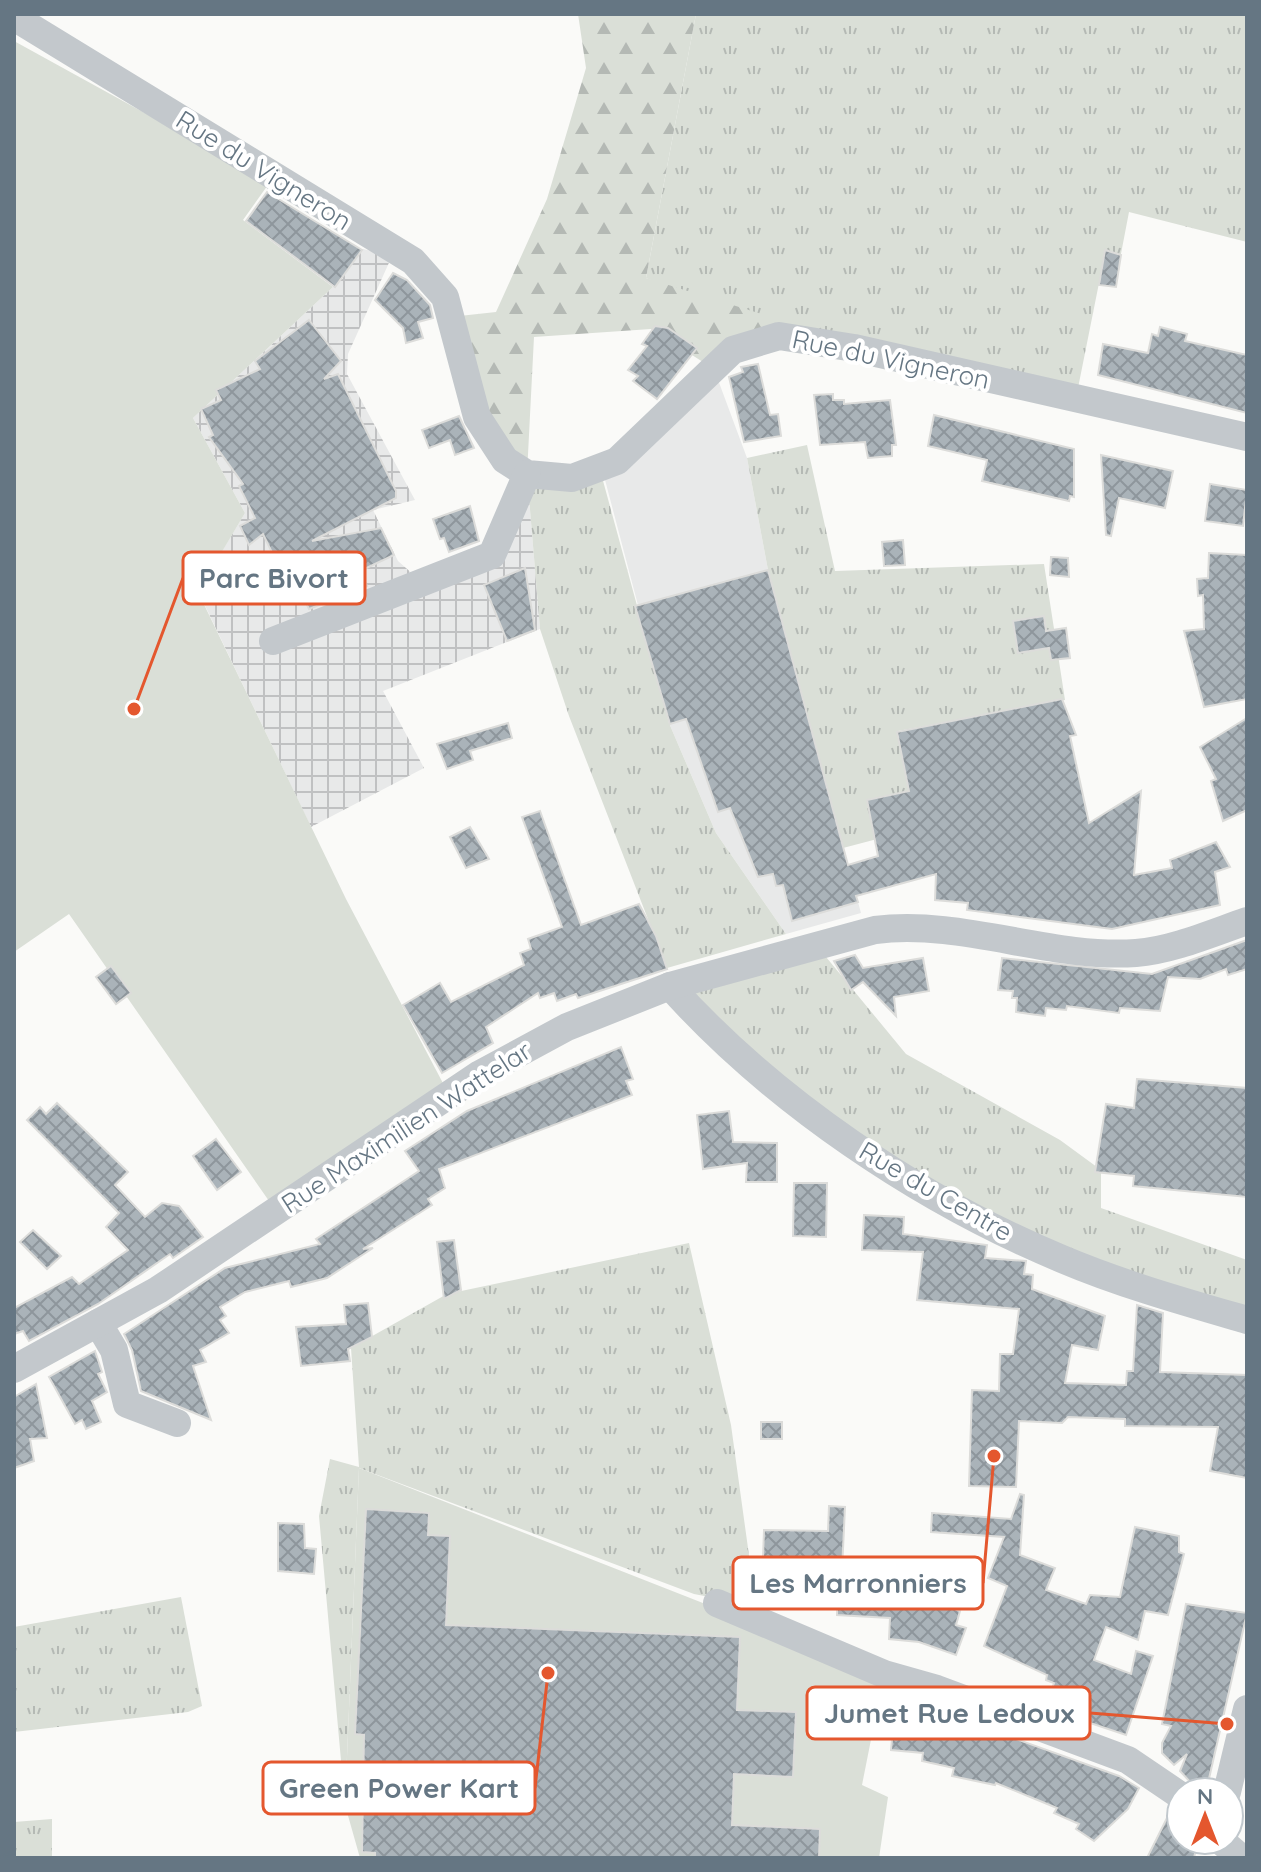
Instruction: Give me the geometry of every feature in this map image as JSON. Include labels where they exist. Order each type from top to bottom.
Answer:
[{"type":"street","name":"Rue du Vigneron","points":[[14,17],[413,261],[445,297],[477,417],[505,460],[527,474],[572,478],[617,461],[733,350],[779,336],[854,348],[1247,437]]},
{"type":"street","points":[[273,641],[492,555],[527,474]]},
{"type":"street","name":"Rue Maximilien Wattelar","points":[[15,1366],[158,1290],[480,1074],[567,1027],[670,986],[799,949],[875,930],[909,926],[1087,950],[1136,953],[1247,921]]},
{"type":"street","name":"Rue du Centre","points":[[670,986],[694,1013],[807,1113],[907,1178],[1063,1260],[1247,1320]]},
{"type":"street","points":[[98,1323],[114,1350],[127,1404],[177,1423]]},
{"type":"street","points":[[717,1603],[884,1674],[937,1689],[1128,1760],[1165,1785]]},
{"type":"street","points":[[1231,1776],[1247,1709]]},
{"type":"shaded area","points":[[363,249],[392,256],[348,354],[347,374],[415,500],[373,510],[398,561],[422,582],[491,555],[527,474],[540,629],[383,691],[424,768],[311,827],[198,591],[245,513],[193,418],[333,287]]},
{"type":"shaded area","points":[[714,369],[747,458],[768,570],[861,913],[786,934],[716,833],[669,723],[604,476]]},
{"type":"green space","points":[[578,14],[696,14],[646,278],[768,316],[779,336],[714,369],[651,329],[534,337],[527,474],[485,430],[450,317],[496,312],[547,199],[586,68]]},
{"type":"green space","points":[[696,14],[1247,14],[1247,242],[1129,212],[1120,259],[1104,258],[1076,398],[779,336],[646,278]]},
{"type":"green space","points":[[14,41],[270,182],[243,220],[333,287],[193,418],[245,513],[198,592],[346,899],[445,1087],[276,1211],[69,914],[14,952]]},
{"type":"green space","points":[[807,445],[835,571],[1044,564],[1065,700],[898,731],[919,828],[843,848],[768,570],[747,458]]},
{"type":"green space","points":[[527,474],[602,477],[669,723],[716,833],[786,934],[667,968],[569,716],[540,629]]},
{"type":"green space","points":[[817,946],[906,1054],[1060,1140],[1101,1170],[1101,1208],[1247,1260],[1247,1320],[1019,1239],[879,1160],[670,986]]},
{"type":"green space","points":[[689,1243],[731,1425],[756,1606],[694,1594],[359,1468],[345,1805],[319,1516],[330,1459],[359,1467],[351,1348],[447,1294]]},
{"type":"green space","points":[[359,1468],[884,1674],[862,1785],[888,1797],[879,1858],[360,1858],[345,1805]]},
{"type":"green space","points":[[181,1597],[202,1706],[188,1712],[14,1732],[14,1627]]},
{"type":"green space","points":[[52,1819],[52,1858],[14,1858],[14,1822]]},
{"type":"building","points":[[267,192],[362,250],[335,287],[246,221]]},
{"type":"building","points":[[1105,250],[1121,255],[1116,287],[1099,285]]},
{"type":"building","points":[[393,273],[407,280],[430,305],[433,318],[418,322],[423,338],[406,343],[403,328],[375,300]]},
{"type":"building","points":[[309,320],[341,361],[324,379],[338,374],[396,491],[396,498],[312,541],[381,528],[394,555],[360,571],[367,586],[309,609],[290,571],[283,575],[263,534],[249,545],[240,526],[255,518],[239,486],[243,484],[209,437],[213,435],[201,409],[221,400],[216,390],[260,369],[255,361]]},
{"type":"building","points":[[655,326],[668,328],[697,348],[657,399],[633,381],[638,376],[628,370],[647,346],[642,344]]},
{"type":"building","points":[[1160,327],[1187,334],[1185,341],[1247,355],[1247,413],[1098,375],[1103,344],[1148,353],[1152,334],[1158,336]]},
{"type":"building","points":[[758,364],[770,415],[778,414],[781,436],[744,442],[729,377],[743,372],[741,367]]},
{"type":"building","points":[[833,394],[833,400],[844,400],[844,404],[890,400],[896,445],[892,445],[892,456],[868,458],[865,442],[820,445],[814,395]]},
{"type":"building","points":[[934,415],[1074,449],[1074,497],[1070,496],[1069,501],[982,481],[987,460],[928,446]]},
{"type":"building","points":[[459,416],[474,448],[455,455],[450,440],[429,448],[422,430]]},
{"type":"building","points":[[1101,455],[1173,471],[1165,508],[1119,498],[1111,536],[1106,535]]},
{"type":"building","points":[[1210,484],[1247,490],[1243,526],[1205,521]]},
{"type":"building","points":[[470,506],[479,541],[449,552],[444,538],[440,539],[433,519]]},
{"type":"building","points":[[903,540],[905,565],[884,566],[882,542]]},
{"type":"building","points":[[1209,553],[1247,555],[1247,699],[1204,707],[1184,631],[1204,629],[1203,595],[1198,596],[1197,579],[1208,578]]},
{"type":"building","points":[[1051,557],[1068,558],[1069,577],[1050,575]]},
{"type":"building","points":[[525,568],[535,630],[507,641],[484,585]]},
{"type":"building","points":[[768,570],[848,865],[878,856],[867,800],[909,791],[897,732],[1062,699],[1076,735],[1070,736],[1089,823],[1141,791],[1134,875],[1172,868],[1170,860],[1216,842],[1230,867],[1215,872],[1220,905],[1112,929],[967,910],[968,903],[935,900],[936,874],[856,896],[858,902],[792,921],[783,885],[776,886],[773,874],[758,877],[730,808],[718,812],[686,719],[670,724],[635,606]]},
{"type":"building","points":[[1044,616],[1046,631],[1066,628],[1070,658],[1051,660],[1049,648],[1018,653],[1013,621]]},
{"type":"building","points":[[1247,718],[1247,810],[1223,821],[1211,781],[1216,779],[1200,747]]},
{"type":"building","points":[[508,723],[512,738],[470,751],[473,760],[447,769],[437,744]]},
{"type":"building","points":[[540,811],[581,925],[639,904],[656,936],[667,969],[578,998],[576,994],[557,1001],[554,993],[540,998],[538,993],[486,1027],[493,1043],[442,1073],[403,1005],[440,983],[451,1002],[524,965],[520,953],[531,949],[528,939],[562,927],[522,817]]},
{"type":"building","points":[[470,827],[489,859],[466,868],[450,837]]},
{"type":"building","points":[[1247,940],[1247,969],[1228,975],[1226,969],[1200,979],[1168,977],[1160,1011],[1120,1008],[1119,1013],[1067,1006],[1066,1010],[1046,1008],[1045,1016],[1016,1012],[1017,998],[1012,998],[1013,991],[998,990],[1002,958],[1152,974]]},
{"type":"building","points":[[855,955],[863,968],[923,958],[929,991],[894,997],[896,1016],[863,982],[851,990],[834,961]]},
{"type":"building","points":[[111,966],[131,993],[116,1004],[96,977]]},
{"type":"building","points":[[621,1047],[633,1079],[626,1081],[632,1095],[439,1169],[445,1188],[428,1199],[432,1205],[363,1249],[373,1248],[327,1278],[291,1287],[289,1281],[245,1292],[220,1307],[226,1316],[220,1320],[229,1333],[200,1350],[206,1362],[193,1366],[211,1420],[141,1391],[132,1350],[124,1334],[225,1268],[320,1244],[316,1239],[419,1171],[405,1151],[467,1111]]},
{"type":"building","points":[[1137,1079],[1247,1088],[1247,1197],[1133,1186],[1134,1176],[1095,1172],[1106,1104],[1134,1108]]},
{"type":"building","points":[[57,1103],[128,1172],[115,1185],[145,1217],[162,1203],[179,1206],[203,1237],[173,1258],[170,1254],[98,1304],[29,1341],[23,1331],[14,1334],[14,1308],[72,1277],[79,1284],[128,1250],[106,1227],[119,1213],[27,1120],[40,1107],[46,1114]]},
{"type":"building","points":[[729,1111],[733,1142],[777,1143],[777,1182],[746,1182],[747,1163],[703,1169],[697,1115]]},
{"type":"building","points":[[216,1139],[241,1172],[217,1190],[193,1156]]},
{"type":"building","points":[[794,1183],[827,1183],[826,1237],[793,1236]]},
{"type":"building","points":[[864,1215],[904,1217],[903,1234],[987,1245],[985,1258],[1026,1261],[1024,1274],[1033,1275],[1032,1289],[1105,1316],[1098,1350],[1072,1345],[1065,1383],[1126,1385],[1127,1371],[1133,1371],[1137,1305],[1163,1313],[1160,1372],[1247,1375],[1247,1478],[1210,1471],[1218,1427],[1125,1426],[1125,1419],[1068,1417],[1062,1423],[1019,1421],[1016,1487],[969,1486],[972,1390],[999,1391],[1000,1354],[1013,1354],[1019,1309],[917,1300],[923,1252],[862,1250]]},
{"type":"building","points":[[33,1230],[61,1256],[47,1269],[20,1242]]},
{"type":"building","points":[[454,1240],[461,1290],[444,1299],[437,1242]]},
{"type":"building","points":[[368,1303],[372,1337],[348,1349],[350,1361],[301,1366],[296,1327],[346,1324],[344,1305]]},
{"type":"building","points":[[95,1351],[102,1372],[98,1374],[107,1392],[92,1401],[101,1422],[86,1429],[82,1420],[75,1424],[49,1377]]},
{"type":"building","points":[[36,1384],[47,1438],[30,1439],[34,1461],[14,1468],[14,1397]]},
{"type":"building","points":[[761,1422],[782,1422],[782,1439],[761,1439]]},
{"type":"building","points":[[1020,1494],[1024,1495],[1020,1555],[1055,1568],[1046,1590],[1086,1604],[1090,1595],[1120,1597],[1135,1527],[1179,1536],[1179,1552],[1184,1554],[1168,1615],[1145,1611],[1138,1640],[1106,1627],[1094,1660],[1131,1674],[1136,1651],[1153,1656],[1126,1735],[1045,1708],[1054,1683],[1046,1680],[1047,1675],[984,1646],[1007,1586],[988,1578],[1004,1537],[931,1532],[932,1513],[1011,1519]]},
{"type":"building","points":[[829,1506],[845,1507],[842,1570],[887,1574],[887,1579],[922,1580],[920,1608],[950,1607],[960,1611],[956,1625],[966,1628],[956,1655],[919,1642],[889,1639],[890,1618],[837,1615],[838,1578],[795,1576],[795,1571],[778,1570],[778,1559],[763,1558],[764,1530],[828,1531]]},
{"type":"building","points":[[366,1509],[429,1513],[428,1535],[450,1536],[446,1625],[740,1637],[737,1710],[796,1712],[793,1777],[734,1774],[732,1825],[820,1829],[819,1858],[375,1858],[375,1853],[362,1852],[364,1735],[355,1734]]},
{"type":"building","points":[[278,1523],[304,1524],[305,1548],[316,1549],[314,1574],[278,1571]]},
{"type":"building","points":[[1186,1604],[1247,1613],[1210,1776],[1185,1776],[1180,1771],[1187,1754],[1174,1765],[1162,1753],[1162,1743],[1171,1726],[1162,1724]]},
{"type":"building","points":[[874,1688],[1119,1776],[1139,1788],[1128,1809],[1094,1841],[1076,1829],[1079,1824],[1054,1813],[1057,1808],[996,1783],[952,1776],[954,1768],[922,1761],[923,1753],[891,1750],[892,1739],[874,1733],[881,1705],[870,1701]]},
{"type":"building","points":[[1165,1822],[1165,1856],[1194,1856],[1194,1858],[1147,1858]]},
{"type":"place","name":"Parc Bivort","points":[[134,709]]},
{"type":"place","name":"Les Marronniers","points":[[994,1456]]},
{"type":"place","name":"Green Power Kart","points":[[548,1673]]},
{"type":"place","name":"Jumet Rue Ledoux","points":[[1227,1724]]}]
